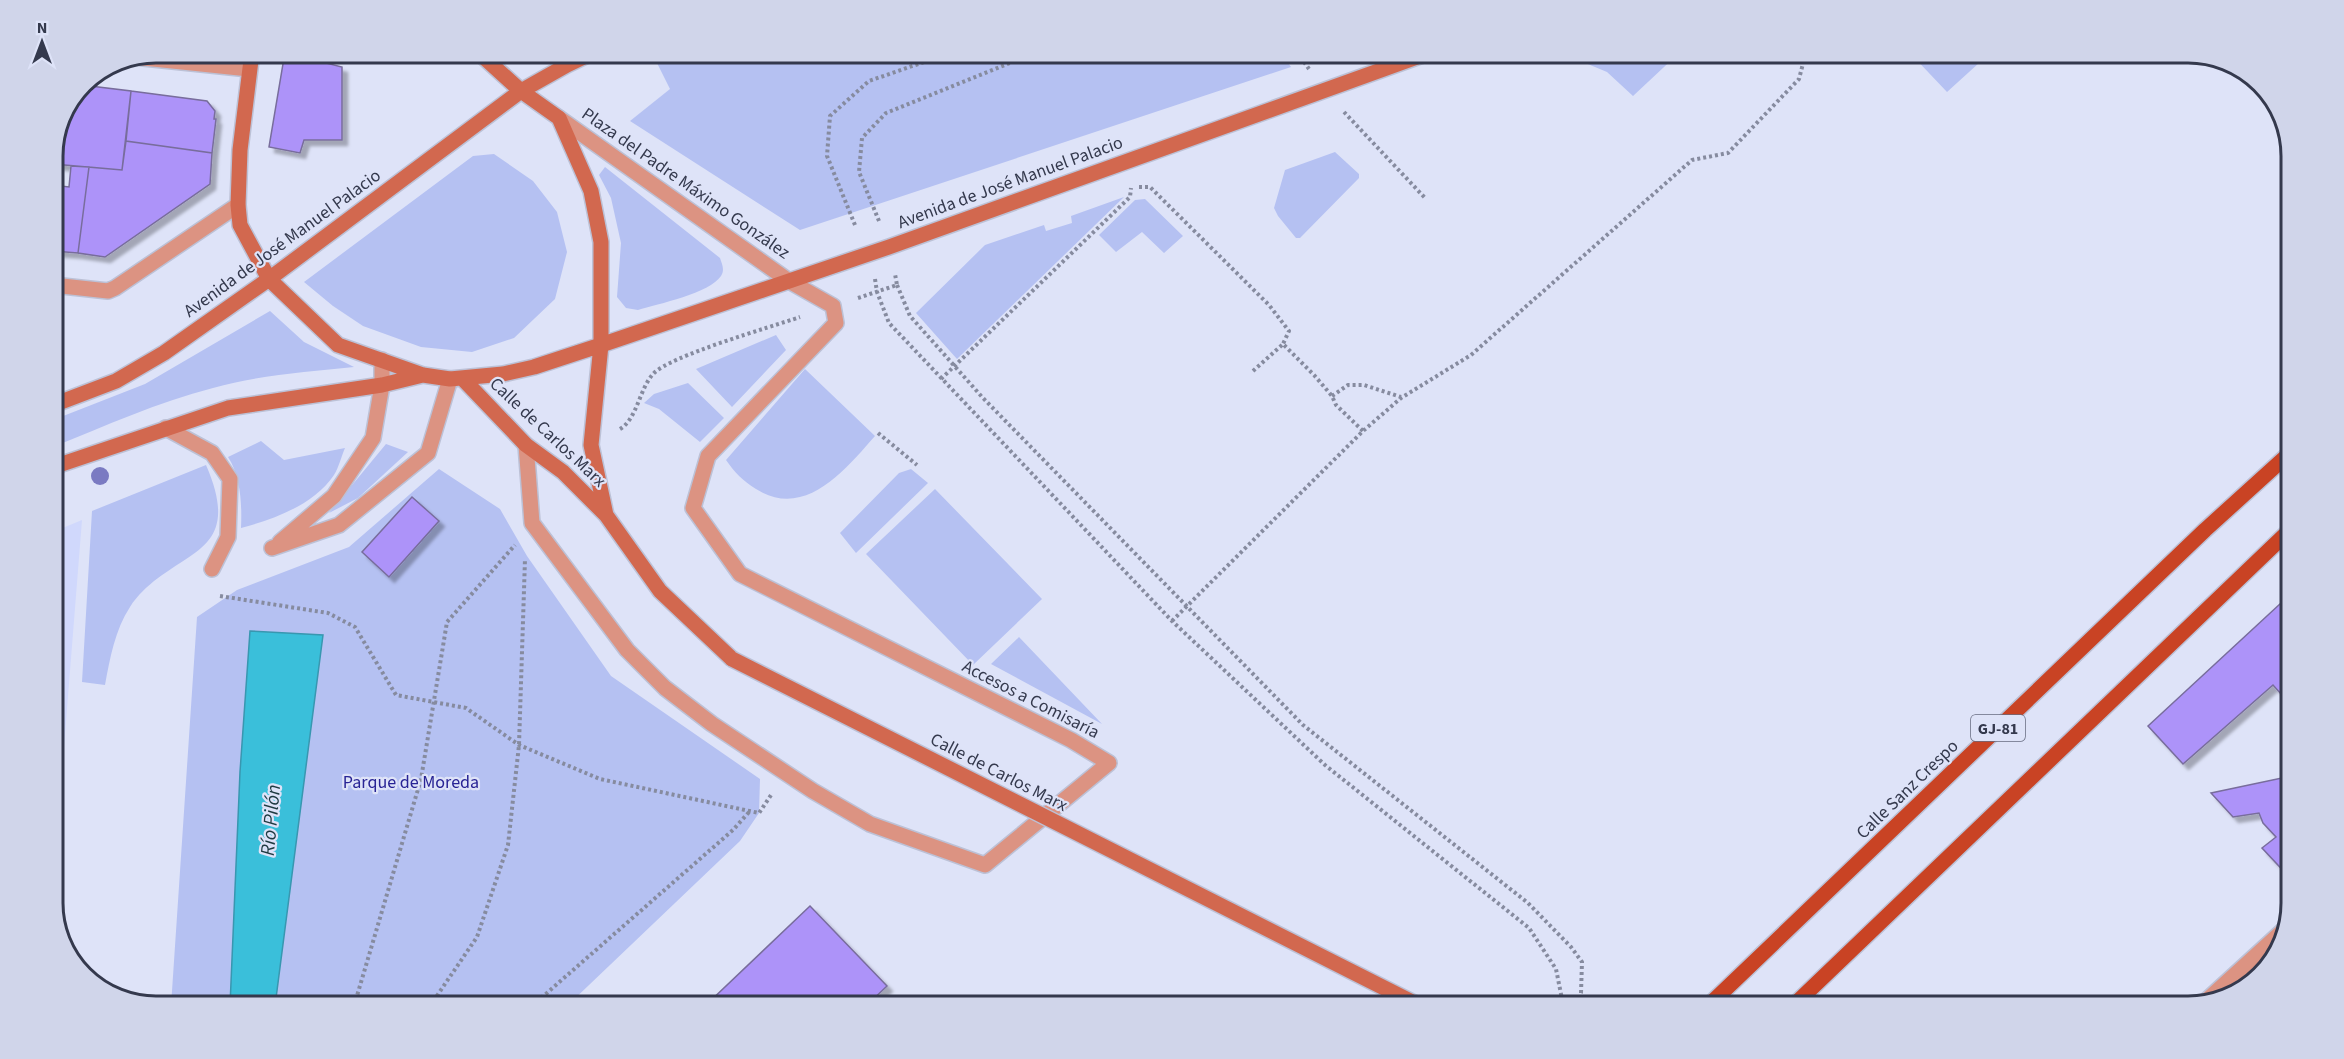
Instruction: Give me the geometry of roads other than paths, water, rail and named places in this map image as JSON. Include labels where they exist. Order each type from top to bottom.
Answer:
[{"type":"main road","points":[[250,63],[240,150],[238,205],[240,225],[269,279],[338,345],[423,375],[456,379],[503,374],[534,367],[600,345]]},
{"type":"main road","name":"Plaza del Padre Máximo González","points":[[490,63],[521,91],[559,118],[591,190],[599,232],[601,263],[600,345]]},
{"type":"main road","name":"Avenida de José Manuel Palacio","points":[[63,401],[116,381],[164,354],[269,279],[521,91],[571,63]]},
{"type":"main road","name":"Avenida de José Manuel Palacio","points":[[600,345],[789,281],[1401,63]]},
{"type":"main road","name":"Calle de Carlos Marx","points":[[600,345],[591,445],[606,514]]},
{"type":"main road","points":[[63,464],[228,408],[382,385],[423,375]]},
{"type":"main road","name":"Calle de Carlos Marx","points":[[456,379],[526,445],[563,472],[606,514],[660,591],[732,659],[1400,996]]},
{"type":"main road","name":"Calle Sanz Crespo","points":[[1718,996],[2205,530],[2281,461]]},
{"type":"main road","points":[[1803,996],[2281,539]]},
{"type":"main road","points":[[1810,996],[1813,986]]},
{"type":"street","points":[[192,63],[249,69]]},
{"type":"street","name":"Plaza del Padre Máximo González","points":[[559,118],[789,281]]},
{"type":"street","points":[[63,286],[108,291],[116,288],[238,205]]},
{"type":"street","name":"Accesos a Comisaría","points":[[526,445],[529,528],[627,650],[664,688],[721,730],[813,791],[870,824],[985,866],[1109,763],[1071,740],[740,574],[693,508],[708,456],[836,323],[833,306],[789,281]]},
{"type":"street","points":[[382,360],[382,385],[373,438],[334,496],[272,548],[339,525],[428,453],[456,379]]},
{"type":"street","points":[[166,428],[212,453],[230,479],[228,537],[213,569]]},
{"type":"street","points":[[2217,991],[2273,940]]},
{"type":"water","name":"Río Pilón","points":[[250,631],[323,635],[276,996],[230,996],[240,772]]},
{"type":"park label","name":"Parque de Moreda","points":[[411,782]]}]
